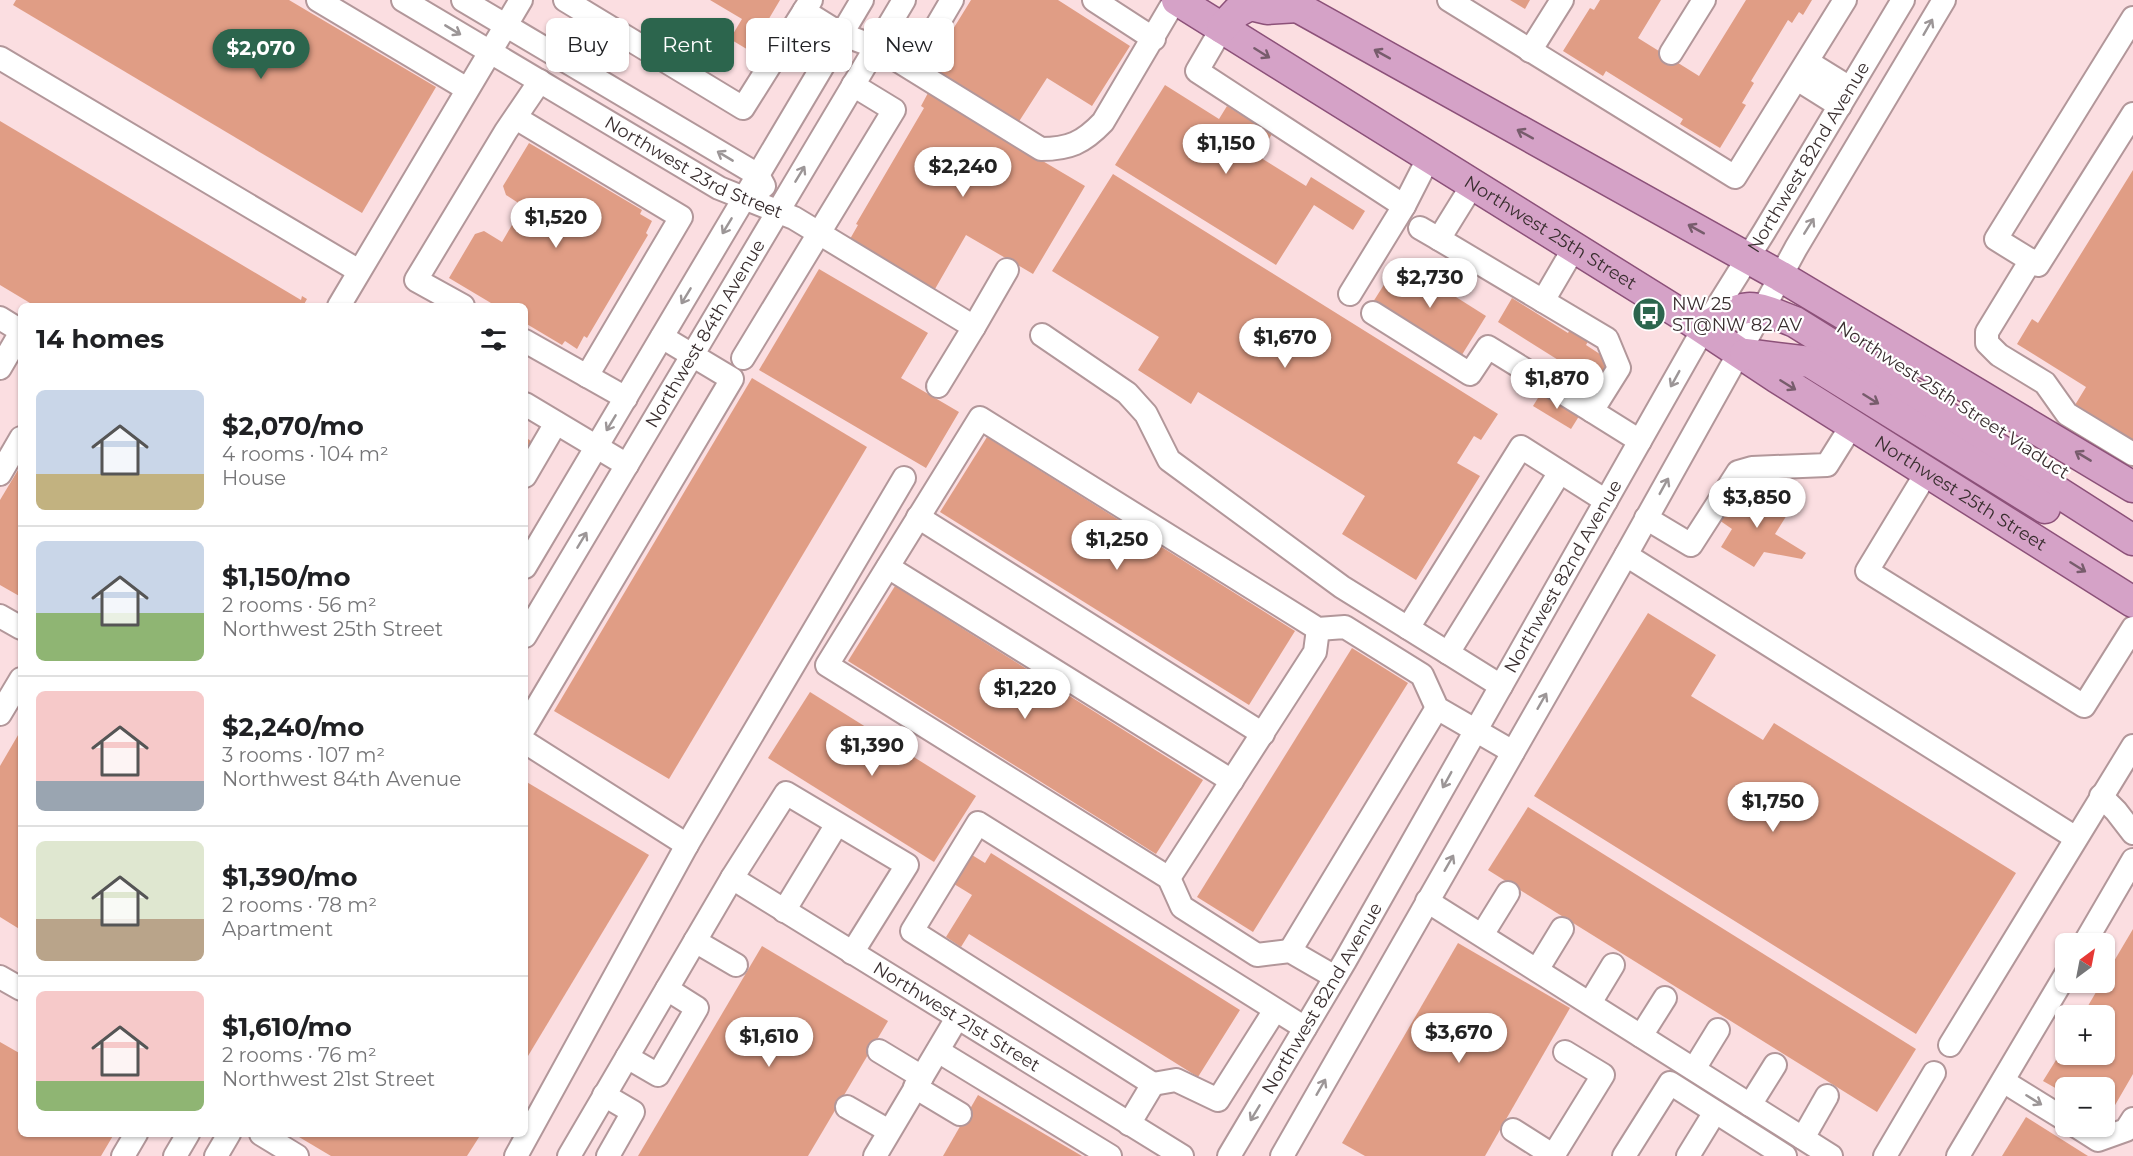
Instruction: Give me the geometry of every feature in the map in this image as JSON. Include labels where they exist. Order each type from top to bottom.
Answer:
[{"type":"main road","name":"Northwest 25th Street","points":[[1176,0],[1704,328],[1739,353],[2133,602]]},
{"type":"main road","points":[[1222,28],[1237,12],[1250,6],[1267,9],[1291,4],[1780,276],[2133,487]]},
{"type":"main road","name":"Northwest 25th Street Viaduct","points":[[1780,276],[1817,313],[2133,515]]},
{"type":"main road","points":[[1704,328],[1732,311],[1748,307],[1763,309],[1808,330],[2008,455],[2025,471],[2133,540]]},
{"type":"main road","points":[[1739,353],[1810,362],[2133,562]]},
{"type":"main road","points":[[2008,455],[2058,467]]},
{"type":"street","points":[[318,0],[466,89]]},
{"type":"street","name":"Northwest 23rd Street","points":[[403,0],[719,188],[778,212]]},
{"type":"street","name":"Northwest 23rd Street","points":[[463,0],[758,175],[778,212]]},
{"type":"street","points":[[341,303],[521,0]]},
{"type":"street","points":[[565,0],[743,108],[807,5],[823,18]]},
{"type":"street","name":"Northwest 84th Avenue","points":[[851,18],[862,0]]},
{"type":"street","name":"Northwest 84th Avenue","points":[[893,18],[904,0]]},
{"type":"street","points":[[941,18],[952,0]]},
{"type":"street","points":[[1094,0],[1154,39]]},
{"type":"street","points":[[918,72],[1041,149],[1058,149],[1076,144],[1090,135],[1103,122],[1176,0]]},
{"type":"street","points":[[1449,0],[1735,177],[1845,0]]},
{"type":"street","points":[[1530,51],[1562,0]]},
{"type":"street","name":"Northwest 82nd Avenue","points":[[1229,1156],[1335,977],[1704,328],[1903,0]]},
{"type":"street","name":"Northwest 82nd Avenue","points":[[1282,1156],[1626,555],[1780,276],[1944,0]]},
{"type":"street","points":[[1671,53],[1698,2]]},
{"type":"street","points":[[2133,18],[1996,239],[2038,265],[2133,114]]},
{"type":"street","points":[[1222,28],[1197,71],[1404,206]]},
{"type":"street","points":[[0,58],[359,271]]},
{"type":"street","name":"Northwest 84th Avenue","points":[[528,631],[864,67]]},
{"type":"street","points":[[1803,70],[1845,97]]},
{"type":"street","name":"Northwest 84th Avenue","points":[[528,562],[819,72]]},
{"type":"street","points":[[458,303],[416,280],[506,131],[540,81]]},
{"type":"street","points":[[743,358],[894,110],[853,85]]},
{"type":"street","points":[[516,118],[681,217],[587,376]]},
{"type":"street","points":[[1350,294],[1404,206],[1429,157]]},
{"type":"street","points":[[1473,184],[1430,234],[1607,339],[1619,368],[1592,411]]},
{"type":"street","points":[[778,212],[794,218],[974,327]]},
{"type":"street","points":[[1543,301],[1574,248]]},
{"type":"street","points":[[2031,260],[1987,332],[1987,343],[1999,355],[2045,383],[2067,414],[2133,454]]},
{"type":"street","points":[[938,386],[1007,270]]},
{"type":"street","points":[[1373,313],[1470,374],[1488,347],[1640,441]]},
{"type":"street","points":[[0,318],[18,329]]},
{"type":"street","points":[[3,356],[18,335]]},
{"type":"street","points":[[1042,335],[1127,393],[1146,414],[1169,460],[1342,587],[1501,686]]},
{"type":"street","points":[[528,722],[732,379],[662,337]]},
{"type":"street","points":[[528,343],[626,398]]},
{"type":"street","points":[[528,406],[627,465]]},
{"type":"street","points":[[1335,977],[1290,951],[1257,955],[1182,907],[1170,878],[827,665],[980,418],[1318,629],[1346,627],[1422,675],[1437,708],[1513,752]]},
{"type":"street","points":[[528,471],[556,423]]},
{"type":"street","points":[[1646,518],[1691,545],[1738,472],[1752,468],[1827,465],[1852,425]]},
{"type":"street","points":[[0,474],[18,443]]},
{"type":"street","points":[[1408,628],[1521,447],[1606,501]]},
{"type":"street","points":[[1448,653],[1560,472]]},
{"type":"street","points":[[1927,472],[1867,571],[2084,706],[2126,654],[2133,628]]},
{"type":"street","points":[[528,1134],[687,845],[904,478]]},
{"type":"street","points":[[918,517],[1263,734]]},
{"type":"street","points":[[1626,555],[2076,838]]},
{"type":"street","points":[[888,567],[1232,781]]},
{"type":"street","points":[[0,616],[18,626]]},
{"type":"street","points":[[1170,878],[1316,652],[1318,629]]},
{"type":"street","points":[[0,714],[18,684]]},
{"type":"street","points":[[1290,951],[1437,708]]},
{"type":"street","points":[[528,744],[687,845]]},
{"type":"street","points":[[1950,1046],[2133,746]]},
{"type":"street","points":[[574,1154],[604,1095],[695,940],[786,793],[907,866],[852,953]]},
{"type":"street","points":[[2102,796],[2133,833]]},
{"type":"street","points":[[1275,1010],[1218,1100],[1176,1080],[1153,1084],[912,931],[978,823],[1275,1010],[1305,1029]]},
{"type":"street","points":[[784,911],[837,824]]},
{"type":"street","points":[[2090,933],[2133,860]]},
{"type":"street","name":"Northwest 21st Street","points":[[732,878],[1182,1156]]},
{"type":"street","points":[[1482,935],[1508,893]]},
{"type":"street","points":[[1427,901],[1831,1156]]},
{"type":"street","points":[[1537,970],[1562,929]]},
{"type":"street","points":[[695,940],[736,965]]},
{"type":"street","points":[[1590,1004],[1612,965]]},
{"type":"street","points":[[0,977],[18,987]]},
{"type":"street","points":[[627,1057],[658,1075],[697,1008],[667,989]]},
{"type":"street","points":[[1958,1156],[2055,993]]},
{"type":"street","points":[[1641,1036],[1665,998]]},
{"type":"street","points":[[847,1107],[885,1147],[919,1082],[957,1018]]},
{"type":"street","points":[[1694,1069],[1718,1030]]},
{"type":"street","points":[[879,1050],[960,1114]]},
{"type":"street","points":[[938,1051],[1110,1156]]},
{"type":"street","points":[[1513,1130],[1554,1156],[1603,1075],[1565,1052]]},
{"type":"street","points":[[1750,1105],[1775,1065]]},
{"type":"street","points":[[1885,1156],[1934,1073]]},
{"type":"street","points":[[2003,1080],[2055,1113]]},
{"type":"street","points":[[1624,1156],[1670,1083],[1785,1156]]},
{"type":"street","points":[[1129,1124],[1153,1084]]},
{"type":"street","points":[[604,1095],[633,1112],[608,1156]]},
{"type":"street","points":[[1803,1138],[1827,1096]]},
{"type":"street","points":[[1688,1156],[1715,1112]]},
{"type":"street","points":[[2115,1134],[2126,1130],[2133,1119]]},
{"type":"street","points":[[123,1156],[134,1137]]},
{"type":"street","points":[[175,1156],[186,1137]]},
{"type":"street","points":[[216,1156],[227,1137]]},
{"type":"street","points":[[516,1156],[526,1137]]},
{"type":"street","points":[[266,1141],[297,1156]]},
{"type":"building","points":[[16,0],[289,0],[436,87],[362,213],[13,5]]},
{"type":"building","points":[[710,0],[780,0],[769,18],[746,18],[746,49],[734,41],[734,32],[742,19]]},
{"type":"building","points":[[971,0],[1058,0],[1130,46],[1092,106],[1047,78],[1018,123],[935,72],[954,72],[954,28]]},
{"type":"building","points":[[1510,0],[1530,0],[1525,9]]},
{"type":"building","points":[[1600,0],[1661,0],[1638,38],[1699,76],[1746,0],[1812,0],[1803,15],[1799,12],[1792,23],[1788,20],[1751,81],[1754,83],[1742,103],[1746,105],[1720,148],[1680,124],[1683,119],[1606,71],[1603,76],[1563,51],[1590,8],[1594,10]]},
{"type":"building","points":[[1165,85],[1219,119],[1227,106],[1272,134],[1258,156],[1306,186],[1311,177],[1365,211],[1353,230],[1314,205],[1276,265],[1115,165]]},
{"type":"building","points":[[928,93],[1085,186],[1033,274],[966,235],[935,289],[850,239],[858,225],[856,224],[924,108],[921,106]]},
{"type":"building","points":[[0,121],[301,300],[302,296],[307,299],[305,303],[30,303],[0,285]]},
{"type":"building","points":[[529,143],[642,210],[640,214],[652,221],[646,233],[648,235],[587,338],[584,336],[577,349],[565,341],[562,345],[528,325],[528,303],[491,303],[449,278],[475,234],[484,231],[502,242],[523,206],[506,195],[503,186]]},
{"type":"building","points":[[2133,170],[2133,441],[2075,405],[2086,387],[2017,344],[2032,319],[2038,323]]},
{"type":"building","points":[[1113,174],[1498,414],[1481,440],[1474,436],[1457,463],[1480,476],[1416,580],[1342,534],[1365,496],[1198,392],[1191,404],[1138,370],[1159,337],[1052,271]]},
{"type":"building","points":[[1399,261],[1486,316],[1460,358],[1373,302]]},
{"type":"building","points":[[819,269],[928,333],[901,378],[959,412],[926,468],[759,370]]},
{"type":"building","points":[[1512,298],[1568,333],[1573,324],[1591,336],[1586,345],[1612,362],[1598,385],[1498,322]]},
{"type":"building","points":[[752,378],[867,447],[669,779],[554,711]]},
{"type":"building","points":[[1543,390],[1581,413],[1571,429],[1533,406]]},
{"type":"building","points":[[987,437],[1295,631],[1249,705],[940,512]]},
{"type":"building","points":[[18,470],[18,595],[0,585],[0,500]]},
{"type":"building","points":[[1754,487],[1790,510],[1775,534],[1806,553],[1802,559],[1764,552],[1754,567],[1721,547],[1732,529],[1719,520],[1728,505],[1738,511]]},
{"type":"building","points":[[895,586],[1203,780],[1156,854],[848,661]]},
{"type":"building","points":[[1648,613],[1716,655],[1691,696],[1763,740],[1774,723],[2016,873],[1916,1034],[1534,796]]},
{"type":"building","points":[[1352,648],[1408,683],[1253,932],[1197,897]]},
{"type":"building","points":[[810,692],[976,796],[934,862],[768,758]]},
{"type":"building","points":[[18,735],[18,928],[0,917],[0,766]]},
{"type":"building","points":[[528,783],[649,855],[528,1056]]},
{"type":"building","points":[[1528,807],[1916,1049],[1877,1112],[1488,870]]},
{"type":"building","points":[[991,853],[1240,1010],[1198,1077],[969,934],[961,947],[946,937],[972,895],[954,884],[972,855],[985,863]]},
{"type":"building","points":[[2133,929],[2133,1074],[2115,1105],[2115,1077],[2055,1077],[2055,1088],[2043,1081],[2055,1062],[2055,1065],[2115,1065],[2115,1005],[2088,1005],[2096,993],[2115,993],[2115,959]]},
{"type":"building","points":[[1458,943],[1570,1008],[1485,1156],[1365,1156],[1342,1143]]},
{"type":"building","points":[[762,946],[888,1021],[808,1156],[638,1156]]},
{"type":"building","points":[[0,1042],[18,1052],[18,1137],[112,1137],[101,1156],[0,1156]]},
{"type":"building","points":[[978,1095],[1082,1156],[943,1156]]},
{"type":"building","points":[[2026,1117],[2088,1156],[2002,1156]]},
{"type":"building","points":[[299,1137],[479,1137],[467,1156],[331,1156]]},
{"type":"place","name":"NW 25 ST@NW 82 AV","points":[[1649,314]]}]
